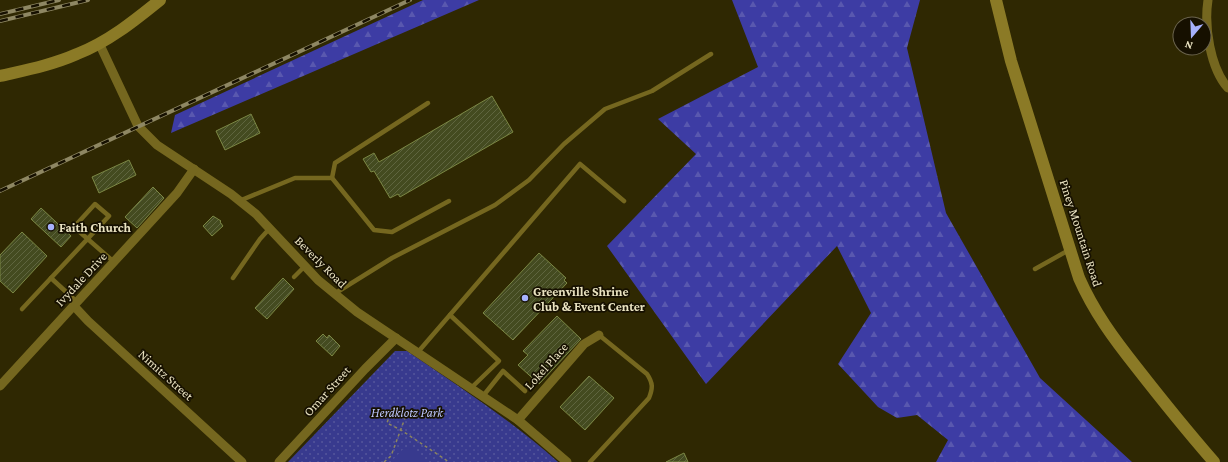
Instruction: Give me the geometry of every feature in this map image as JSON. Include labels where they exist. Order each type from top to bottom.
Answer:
[{"type":"street","points":[[0,76],[64,59],[99,43],[128,26],[160,0]]},
{"type":"street","name":"Piney Mountain Road","points":[[996,0],[1011,61],[1070,250],[1089,300],[1103,324],[1170,411],[1214,462]]},
{"type":"street","points":[[1208,0],[1209,40],[1217,68],[1228,88]]},
{"type":"street","name":"Beverly Road","points":[[99,43],[138,126],[158,145],[239,201],[270,228],[334,294],[396,338],[518,420],[567,462]]},
{"type":"street","name":"Ivydale Drive","points":[[0,386],[177,193],[194,170]]},
{"type":"street","name":"Nimitz Street","points":[[75,304],[88,321],[242,462]]},
{"type":"street","name":"Lokel Place","points":[[518,420],[584,344],[598,335]]},
{"type":"street","name":"Omar Street","points":[[279,462],[365,368],[396,338]]},
{"type":"lane","points":[[334,294],[392,258],[494,204],[529,180],[564,144],[605,109],[652,91],[711,54]]},
{"type":"lane","points":[[332,178],[335,163],[428,103]]},
{"type":"lane","points":[[418,352],[580,164],[624,201]]},
{"type":"lane","points":[[239,201],[294,178],[332,178]]},
{"type":"lane","points":[[332,178],[374,230],[392,232],[449,201]]},
{"type":"lane","points":[[22,309],[88,239],[109,216],[94,204],[74,227],[88,239],[114,262]]},
{"type":"lane","points":[[233,278],[270,228]]},
{"type":"lane","points":[[1035,269],[1070,250]]},
{"type":"lane","points":[[294,277],[306,266]]},
{"type":"lane","points":[[51,278],[75,304]]},
{"type":"lane","points":[[450,315],[499,361],[471,388]]},
{"type":"lane","points":[[592,461],[650,398],[652,388],[652,381],[647,374],[598,335]]},
{"type":"lane","points":[[483,396],[503,371],[525,391]]},
{"type":"path","points":[[392,408],[387,423],[401,430],[449,462]]},
{"type":"path","points":[[384,462],[391,456],[405,418]]},
{"type":"green space","points":[[423,0],[479,0],[171,133],[175,115]]},
{"type":"green space","points":[[732,0],[920,0],[907,48],[946,213],[1040,378],[1132,462],[936,462],[948,440],[917,415],[897,418],[878,407],[838,364],[871,313],[837,246],[706,384],[607,246],[696,154],[658,119],[758,67]]},
{"type":"green space","name":"Herdklotz Park","points":[[395,351],[407,351],[446,377],[522,432],[558,462],[288,462]]},
{"type":"green space","points":[[404,448],[413,449],[427,462],[391,462]]},
{"type":"building","points":[[492,96],[513,132],[400,197],[398,194],[390,198],[374,171],[371,172],[363,159],[374,153],[379,162]]},
{"type":"building","points":[[251,114],[260,133],[225,150],[216,131]]},
{"type":"building","points":[[129,160],[136,175],[99,193],[92,177]]},
{"type":"building","points":[[153,187],[164,198],[137,228],[125,217]]},
{"type":"building","name":"Faith Church","points":[[41,208],[71,236],[61,247],[31,219]]},
{"type":"building","points":[[213,216],[221,221],[220,222],[223,226],[212,236],[203,226]]},
{"type":"building","points":[[22,232],[47,256],[13,293],[0,281],[0,255]]},
{"type":"building","name":"Greenville Shrine Club & Event Center","points":[[539,253],[566,278],[564,280],[567,283],[513,340],[483,313]]},
{"type":"building","points":[[283,278],[294,289],[267,319],[255,308]]},
{"type":"building","points":[[557,316],[581,339],[539,384],[518,365],[528,355],[523,351]]},
{"type":"building","points":[[323,334],[327,338],[329,335],[340,346],[332,356],[316,341]]},
{"type":"building","points":[[589,376],[614,398],[585,430],[560,407]]},
{"type":"building","points":[[684,453],[688,462],[666,462]]},
{"type":"railway","points":[[0,14],[59,0]]},
{"type":"railway","points":[[0,21],[88,0]]},
{"type":"railway","points":[[0,191],[410,0]]},
{"type":"place","name":"Faith Church","points":[[51,227]]},
{"type":"place","name":"Greenville Shrine Club & Event Center","points":[[525,298]]}]
